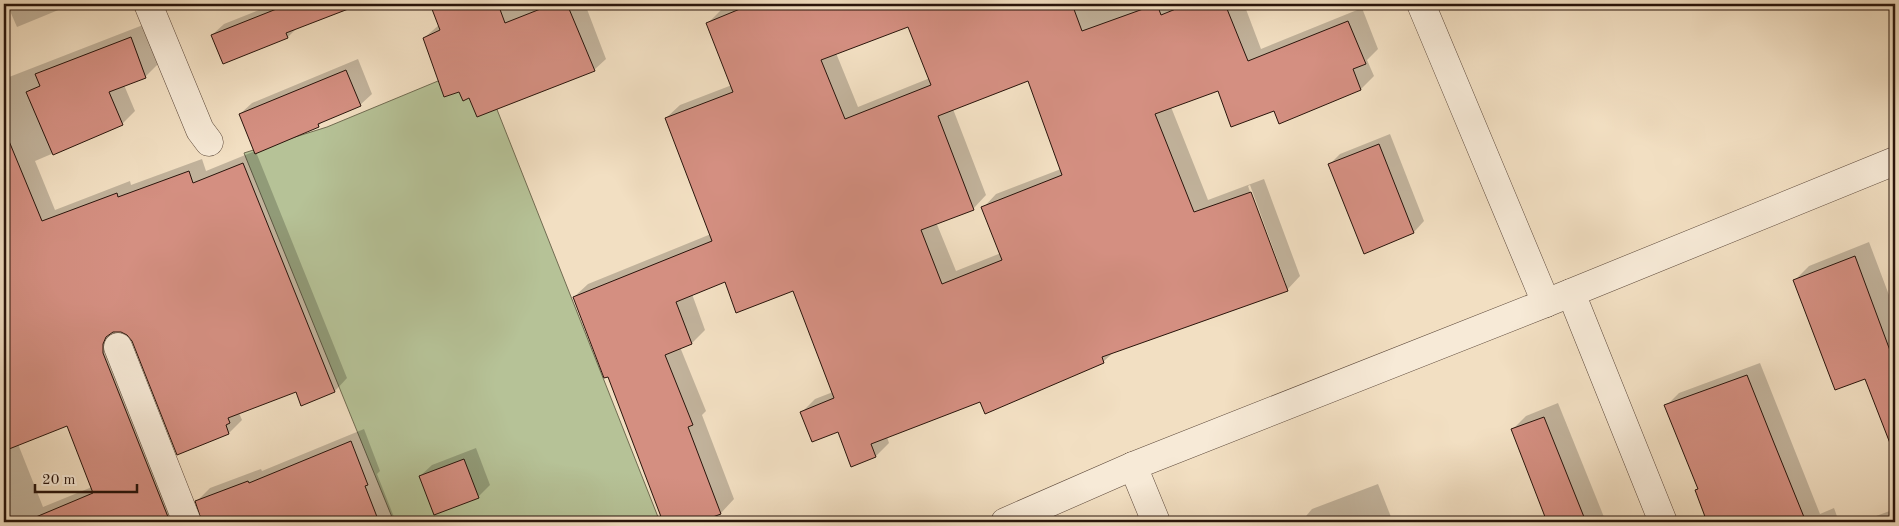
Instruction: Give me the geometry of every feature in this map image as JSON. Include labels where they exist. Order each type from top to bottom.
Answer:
[{"type":"street","points":[[148,4],[200,130],[209,142]]},
{"type":"street","points":[[1421,4],[1546,303]]},
{"type":"street","points":[[1005,522],[1133,466],[1571,293],[1895,160]]},
{"type":"street","points":[[1571,293],[1663,522]]},
{"type":"street","points":[[118,347],[188,522]]},
{"type":"street","points":[[1133,466],[1156,522]]},
{"type":"green space","points":[[479,64],[660,522],[394,522],[244,153],[327,127]]},
{"type":"building","points":[[289,4],[356,6],[286,33],[288,38],[223,64],[211,35]]},
{"type":"building","points":[[430,4],[498,4],[505,23],[553,4],[567,4],[595,71],[477,117],[469,98],[463,101],[459,92],[444,97],[423,38],[440,30]]},
{"type":"building","points":[[752,4],[1072,4],[1082,31],[1157,4],[1161,15],[1188,4],[1225,4],[1248,61],[1348,21],[1366,64],[1353,69],[1361,90],[1279,124],[1274,111],[1231,127],[1218,91],[1155,114],[1194,212],[1251,192],[1288,291],[1102,357],[1104,363],[985,414],[980,402],[871,444],[876,457],[851,467],[838,432],[812,442],[800,412],[834,398],[793,291],[736,313],[725,282],[676,302],[692,344],[665,355],[693,425],[688,427],[721,514],[699,522],[663,522],[608,377],[604,378],[573,297],[712,241],[665,118],[733,92],[706,23]],"holes":[[[908,27],[931,85],[845,119],[821,60]],[[1028,81],[1062,175],[981,207],[1002,260],[942,284],[921,230],[974,210],[938,116]]]},
{"type":"building","points":[[131,37],[146,78],[109,92],[123,125],[53,155],[26,92],[40,86],[35,74]]},
{"type":"building","points":[[346,70],[361,106],[318,124],[319,127],[255,154],[239,114]]},
{"type":"building","points":[[4,129],[42,221],[117,193],[118,197],[189,171],[193,183],[243,163],[335,392],[301,406],[296,392],[228,418],[230,423],[226,425],[229,434],[177,455],[132,341],[121,332],[113,332],[106,337],[103,344],[103,353],[170,522],[24,522],[93,493],[67,426],[4,451]]},
{"type":"building","points":[[1379,144],[1414,233],[1364,254],[1328,164]]},
{"type":"building","points":[[1855,256],[1895,364],[1895,451],[1893,451],[1865,379],[1835,390],[1793,280]]},
{"type":"building","points":[[1747,375],[1806,522],[1707,522],[1695,490],[1698,489],[1664,405]]},
{"type":"building","points":[[1544,417],[1586,522],[1547,522],[1511,429]]},
{"type":"building","points":[[351,441],[368,485],[365,486],[379,522],[202,522],[195,501],[248,481],[249,483]]},
{"type":"building","points":[[464,459],[479,498],[434,515],[419,476]]}]
